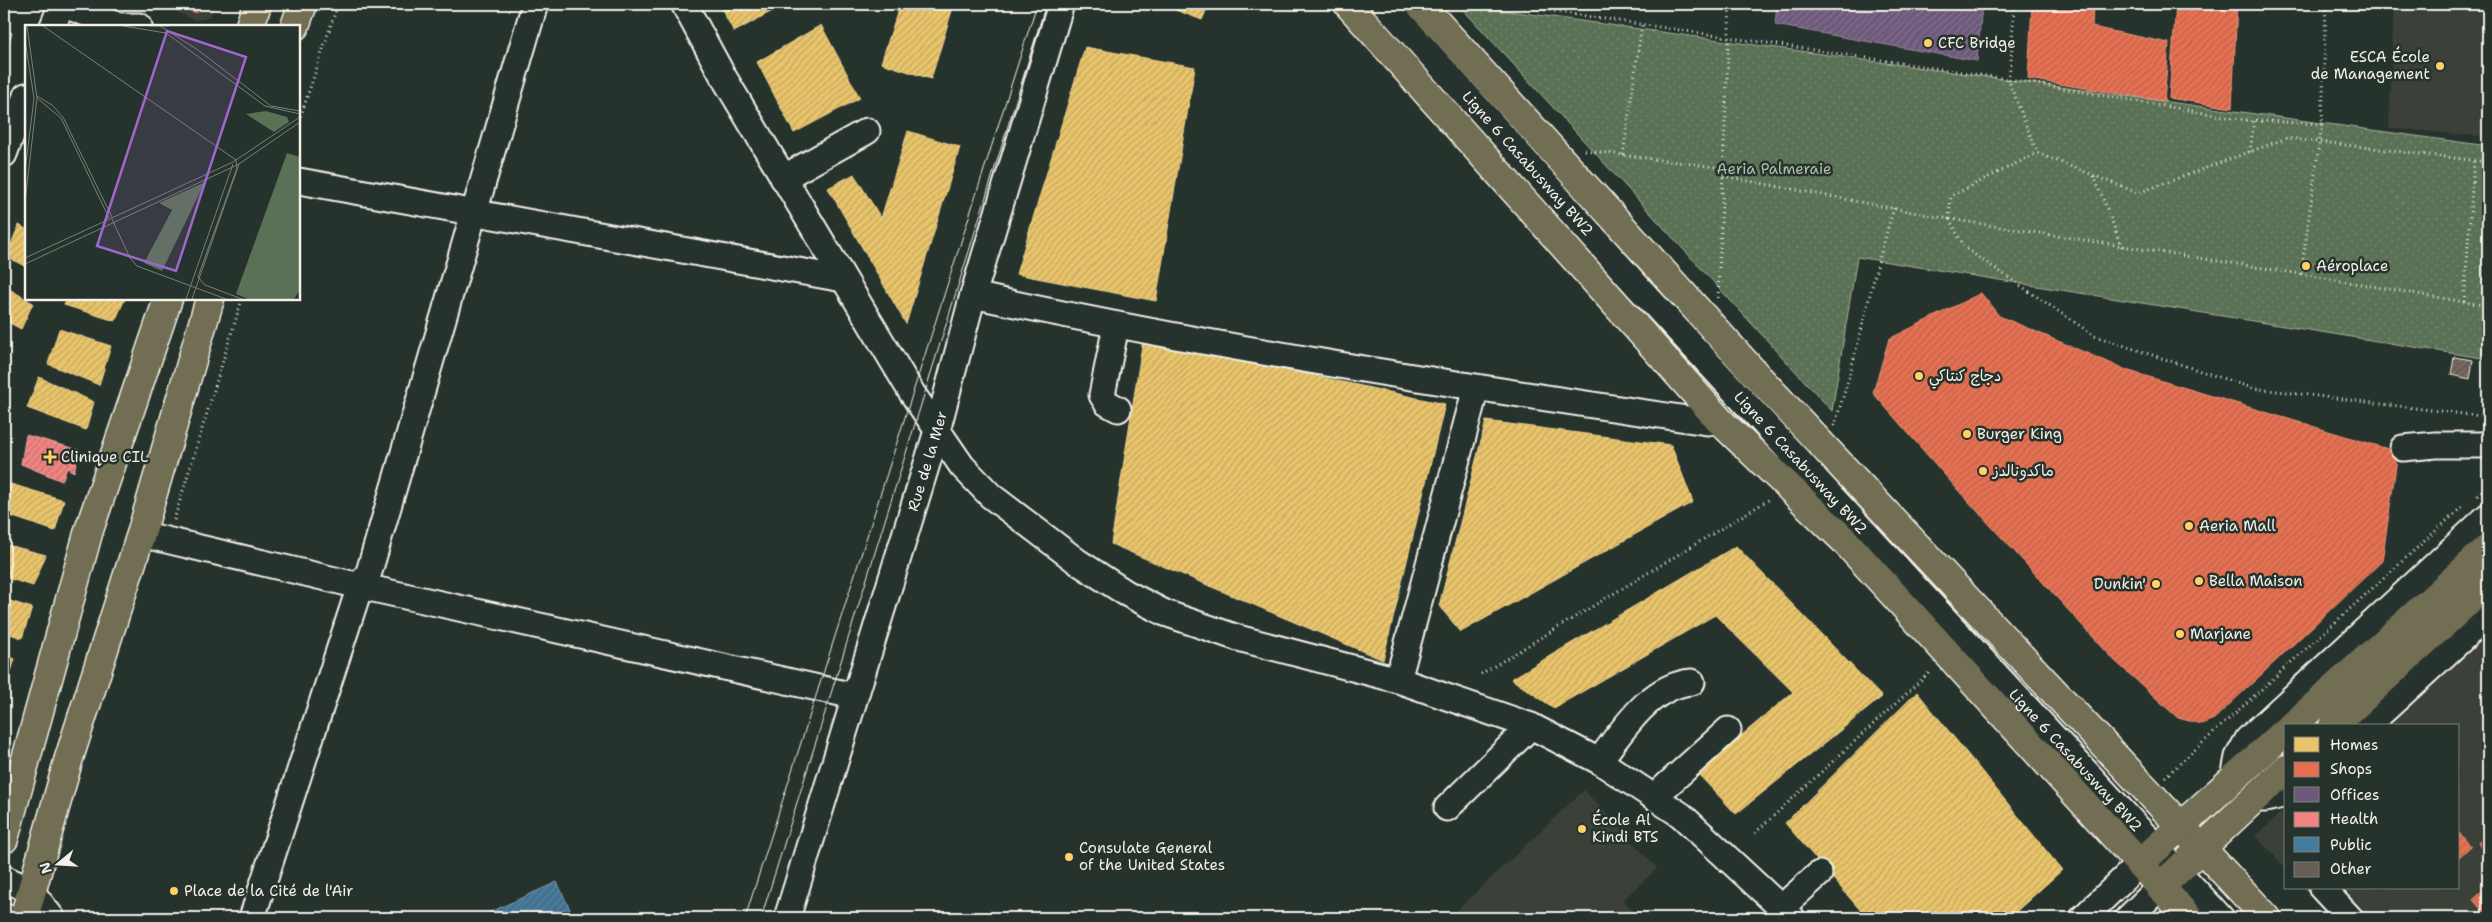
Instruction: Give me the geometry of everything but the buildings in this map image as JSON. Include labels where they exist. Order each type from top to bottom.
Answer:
[{"type":"main road","points":[[250,25],[258,4]]},
{"type":"main road","points":[[295,25],[303,4]]},
{"type":"main road","points":[[1348,4],[1720,421],[1843,538],[2148,856],[2169,879],[2189,918]]},
{"type":"main road","points":[[1420,4],[1717,332],[2267,918]]},
{"type":"main road","points":[[4,839],[89,530],[168,300]]},
{"type":"main road","points":[[24,918],[69,758],[141,534],[210,300]]},
{"type":"main road","points":[[2294,724],[2488,548]]},
{"type":"main road","points":[[2335,724],[2488,583]]},
{"type":"main road","points":[[2148,856],[2284,734]]},
{"type":"main road","points":[[4,767],[31,744]]},
{"type":"main road","points":[[2169,879],[2284,771]]},
{"type":"street","points":[[53,25],[62,4],[116,25]]},
{"type":"street","points":[[252,918],[360,586],[369,572],[535,4]]},
{"type":"street","points":[[684,4],[783,178],[912,393],[937,431],[962,466],[991,496],[1048,541],[1126,593],[1165,613],[1238,638],[1398,680],[1532,726],[1599,761],[1655,796],[1681,815],[1787,912],[1819,874]]},
{"type":"street","name":"Rue de la Mer","points":[[786,918],[937,431],[973,295],[1061,4]]},
{"type":"street","name":"Ligne 6 Casabusway BW2","points":[[1384,4],[2148,856]]},
{"type":"street","points":[[4,154],[25,99]]},
{"type":"street","points":[[783,178],[867,131]]},
{"type":"street","points":[[300,181],[843,279]]},
{"type":"street","points":[[973,295],[1116,326],[1476,388],[1707,422],[1720,421]]},
{"type":"street","points":[[1116,326],[1102,395],[1107,404],[1118,409]]},
{"type":"street","points":[[1398,680],[1476,388]]},
{"type":"street","points":[[2403,448],[2436,445],[2488,445]]},
{"type":"street","points":[[2234,778],[2238,757],[2248,739],[2481,507]]},
{"type":"street","points":[[141,534],[360,586],[854,696]]},
{"type":"street","points":[[2369,724],[2488,615]]},
{"type":"street","points":[[1599,761],[1619,735],[1656,695],[1669,686],[1692,682]]},
{"type":"street","points":[[1447,808],[1532,726]]},
{"type":"street","points":[[1655,796],[1728,730]]},
{"type":"street","points":[[2253,799],[2266,799],[2284,794]]},
{"type":"street","points":[[2083,918],[2148,856]]},
{"type":"street","points":[[4,878],[31,892],[52,918]]},
{"type":"street","points":[[2128,918],[2169,879],[2222,918]]},
{"type":"street","points":[[4,916],[10,918]]},
{"type":"path","points":[[300,118],[338,4]]},
{"type":"path","points":[[1504,4],[2008,79],[2254,120],[2322,124]]},
{"type":"path","points":[[1717,332],[1730,4]]},
{"type":"path","points":[[2014,4],[2012,63],[2008,79],[2037,153],[2138,193],[2288,138],[2320,140],[2488,162]]},
{"type":"path","points":[[2301,274],[2322,124],[2326,4]]},
{"type":"path","points":[[1623,155],[1642,24]]},
{"type":"path","points":[[2250,152],[2254,120]]},
{"type":"path","points":[[1583,150],[1723,168]]},
{"type":"path","points":[[2037,153],[1951,196],[1949,219],[1965,248],[2096,336],[2252,388],[2488,417]]},
{"type":"path","points":[[2464,302],[2474,160]]},
{"type":"path","points":[[2094,175],[2122,247]]},
{"type":"path","points":[[1723,176],[1949,219],[2301,274],[2488,306]]},
{"type":"path","points":[[1833,428],[1850,378],[1875,269],[1894,208]]},
{"type":"path","points":[[176,524],[175,514],[242,300]]},
{"type":"path","points":[[2481,507],[2488,486]]},
{"type":"path","points":[[1481,674],[1779,494]]},
{"type":"path","points":[[2164,779],[2466,504]]},
{"type":"path","points":[[1755,832],[1937,666]]},
{"type":"shaded area","points":[[159,4],[217,4],[210,16],[194,20]]},
{"type":"shaded area","name":"ESCA École de Management","points":[[2394,4],[2488,4],[2488,137],[2389,128]]},
{"type":"shaded area","points":[[2488,618],[2488,918],[2332,918],[2306,890],[2460,890],[2460,724],[2376,724]]},
{"type":"shaded area","name":"École Al Kindi BTS","points":[[1584,790],[1657,868],[1623,900],[1640,918],[1449,918]]},
{"type":"shaded area","points":[[2284,810],[2284,866],[2256,836]]},
{"type":"green space","name":"Aeria Palmeraie","points":[[1458,4],[2488,146],[2488,359],[1857,257],[1832,411]]},
{"type":"tram line","points":[[745,918],[1037,4]]},
{"type":"tram line","points":[[761,918],[1046,4]]},
{"type":"place","name":"CFC Bridge","points":[[1928,43]]},
{"type":"place","name":"ESCA École de Management","points":[[2440,66]]},
{"type":"place","name":"Aéroplace","points":[[2306,266]]},
{"type":"place","name":"دجاج كنتاكي","points":[[1919,376]]},
{"type":"place","name":"Burger King","points":[[1967,434]]},
{"type":"place","name":"Clinique CIL","points":[[50,457]]},
{"type":"place","name":"ماكدونالدز","points":[[1983,471]]},
{"type":"place","name":"Aeria Mall","points":[[2189,526]]},
{"type":"place","name":"Bella Maison","points":[[2199,581]]},
{"type":"place","name":"Dunkin'","points":[[2156,584]]},
{"type":"place","name":"Marjane","points":[[2180,634]]},
{"type":"place","name":"École Al Kindi BTS","points":[[1582,829]]},
{"type":"place","name":"Consulate General of the United States","points":[[1069,857]]},
{"type":"place","name":"Place de la Cité de l'Air","points":[[174,891]]}]
